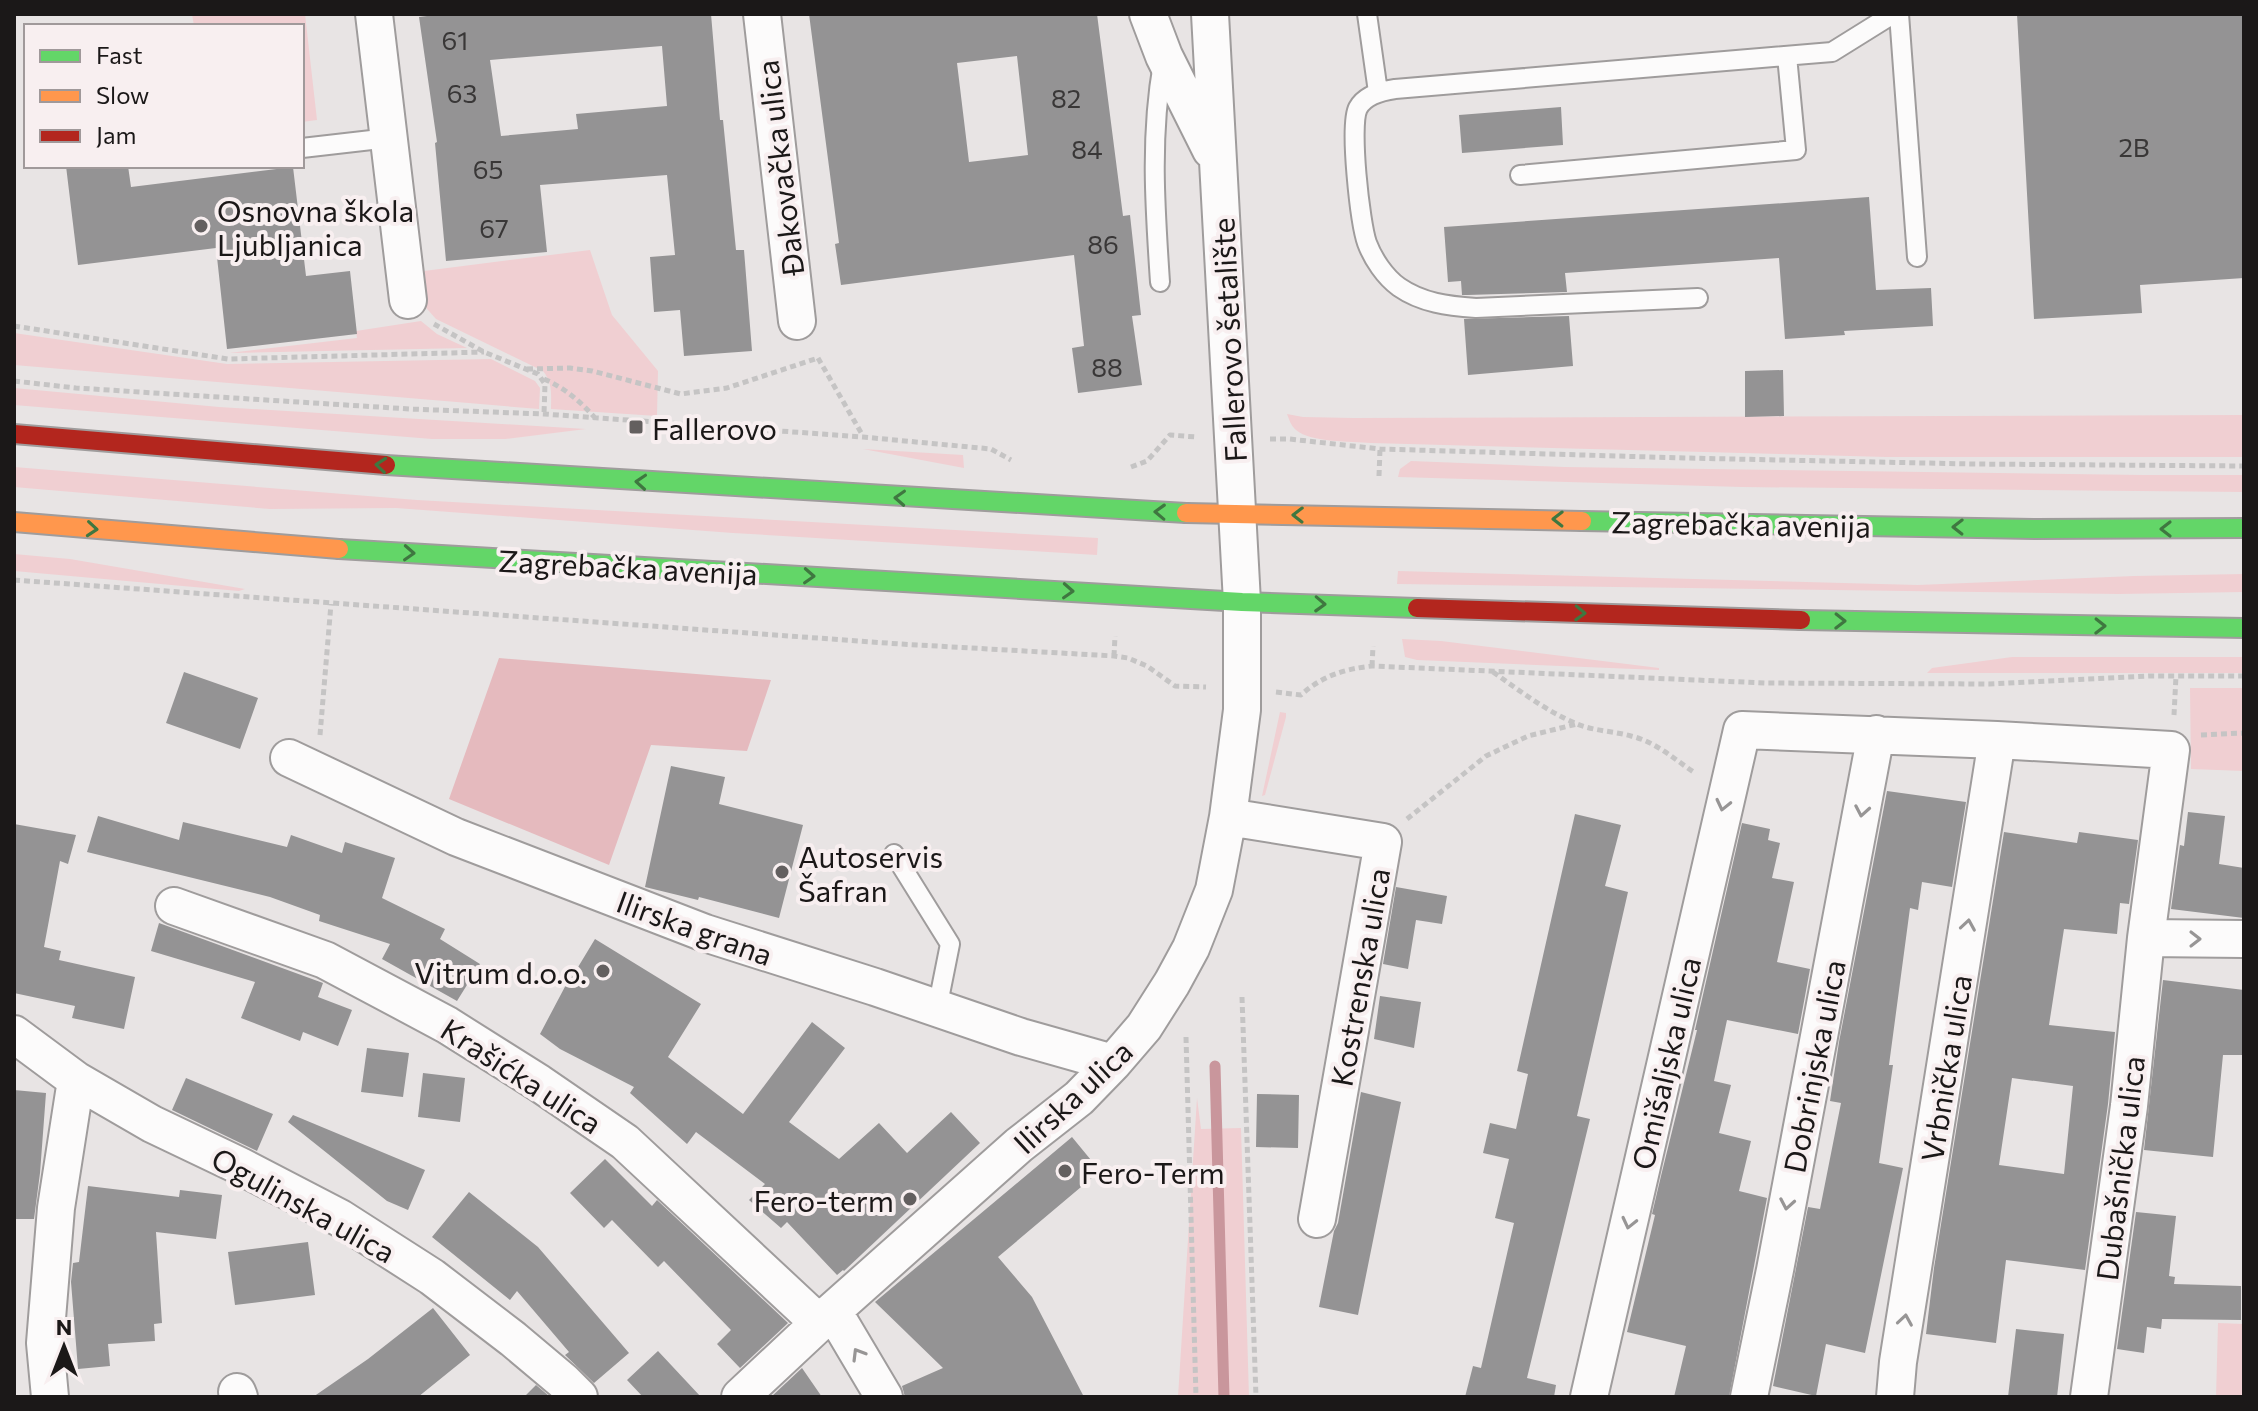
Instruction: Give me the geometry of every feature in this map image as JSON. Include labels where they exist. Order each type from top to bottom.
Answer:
[{"type":"main road","name":"Zagrebačka avenija","points":[[14,434],[450,470],[1238,515],[2020,529],[2244,528]]},
{"type":"main road","name":"Zagrebačka avenija","points":[[14,522],[304,547],[1242,602],[1755,619],[2244,628]]},
{"type":"street","points":[[374,14],[408,300]]},
{"type":"street","name":"Đakovačka ulica","points":[[762,14],[797,321]]},
{"type":"street","name":"Fallerovo šetalište","points":[[1148,14],[1164,56],[1219,166]]},
{"type":"street","name":"Fallerovo šetalište","points":[[1210,14],[1238,515]]},
{"type":"street","points":[[1238,515],[1242,602]]},
{"type":"street","name":"Ilirska ulica","points":[[740,1397],[1019,1145],[1079,1098],[1144,1027],[1172,983],[1191,948],[1214,890],[1228,817],[1242,710],[1242,602]]},
{"type":"street","name":"Omišaljska ulica","points":[[1589,1397],[1742,730],[1876,734]]},
{"type":"street","points":[[1876,734],[1997,740]]},
{"type":"street","name":"Dobrinjska ulica","points":[[1749,1397],[1876,734]]},
{"type":"street","name":"Dubašnička ulica","points":[[1997,740],[2171,750],[2146,938],[2129,1106],[2089,1397]]},
{"type":"street","name":"Vrbnička ulica","points":[[1895,1397],[1900,1346],[1997,740]]},
{"type":"street","name":"Ilirska grana","points":[[303,764],[456,837],[705,933],[1021,1037],[1113,1063]]},
{"type":"street","name":"Kostrenska ulica","points":[[1228,817],[1383,842],[1317,1219]]},
{"type":"street","name":"Krašićka ulica","points":[[174,906],[325,960],[447,1025],[625,1142],[826,1317],[884,1397]]},
{"type":"street","points":[[2146,938],[2244,939]]},
{"type":"street","name":"Ogulinska ulica","points":[[14,1034],[76,1080],[152,1124],[340,1218],[432,1277],[513,1339],[579,1397]]},
{"type":"street","points":[[50,1397],[29,1342],[56,1208],[76,1080]]},
{"type":"lane","points":[[1367,14],[1378,92]]},
{"type":"lane","points":[[1698,298],[1476,308],[1421,300],[1397,286],[1378,265],[1367,243],[1362,222],[1354,118],[1362,102],[1378,92],[1410,88],[1832,52],[1896,14],[1917,257]]},
{"type":"lane","points":[[1160,282],[1154,194],[1154,129],[1164,56]]},
{"type":"lane","points":[[1520,175],[1796,150],[1787,56]]},
{"type":"lane","points":[[304,148],[389,138]]},
{"type":"lane","points":[[894,854],[950,944],[937,1009]]},
{"type":"path","points":[[408,300],[437,326],[484,352],[558,385],[597,419]]},
{"type":"path","points":[[797,321],[863,437]]},
{"type":"path","points":[[14,326],[228,359],[484,352]]},
{"type":"path","points":[[527,369],[592,371],[681,394],[727,388],[818,358]]},
{"type":"path","points":[[543,379],[546,392],[544,414]]},
{"type":"path","points":[[14,381],[76,388],[409,409],[544,414],[863,437],[991,449],[1021,463]]},
{"type":"path","points":[[1122,471],[1147,461],[1170,435],[1181,437]]},
{"type":"path","points":[[1282,440],[1380,449],[1892,463],[2244,466]]},
{"type":"path","points":[[1378,480],[1380,449]]},
{"type":"path","points":[[14,580],[900,644],[1114,656],[1147,666],[1175,686],[1201,687]]},
{"type":"path","points":[[303,764],[331,604]]},
{"type":"path","points":[[1372,666],[1373,640]]},
{"type":"path","points":[[1114,656],[1115,643]]},
{"type":"path","points":[[1287,693],[1301,695],[1314,683],[1330,675],[1372,666],[1765,683],[1989,684],[2244,676]]},
{"type":"path","points":[[1493,672],[1547,710],[1577,724],[1644,740],[1726,794]]},
{"type":"path","points":[[2175,712],[2176,676]]},
{"type":"path","points":[[1383,842],[1486,756],[1528,736],[1577,724]]},
{"type":"path","points":[[2186,736],[2244,733]]},
{"type":"path","points":[[1242,997],[1256,1397]]},
{"type":"path","points":[[1186,1037],[1196,1397]]},
{"type":"shaded area","points":[[192,14],[305,14],[317,120],[304,122],[304,24],[194,24]]},
{"type":"shaded area","points":[[590,250],[612,315],[658,371],[657,416],[551,409],[550,385],[543,371],[436,319],[420,301],[416,272]]},
{"type":"shaded area","points":[[421,321],[437,334],[467,348],[229,353],[357,338],[356,331]]},
{"type":"shaded area","points":[[14,333],[227,364],[491,359],[535,381],[540,388],[539,409],[14,365]]},
{"type":"shaded area","points":[[14,388],[219,407],[586,429],[505,439],[432,439],[14,405]]},
{"type":"shaded area","points":[[1287,414],[1353,418],[2244,415],[2244,457],[1886,457],[1371,443],[1311,437],[1294,428]]},
{"type":"shaded area","points":[[863,449],[963,455],[964,468]]},
{"type":"shaded area","points":[[1411,461],[1565,467],[2244,475],[2244,492],[1742,487],[1398,477],[1400,469]]},
{"type":"shaded area","points":[[14,467],[417,500],[1098,538],[1097,555],[396,508],[270,509],[14,487]]},
{"type":"shaded area","points":[[14,554],[70,559],[245,589],[239,591],[14,571]]},
{"type":"shaded area","points":[[1398,571],[1918,585],[2244,574],[2244,592],[2118,594],[1397,584]]},
{"type":"shaded area","points":[[1402,639],[1441,641],[1659,670],[1417,660],[1405,657]]},
{"type":"shaded area","points":[[2012,657],[2244,657],[2244,673],[1927,673],[1932,668]]},
{"type":"shaded area","points":[[499,658],[771,680],[747,751],[651,745],[609,865],[449,799]]},
{"type":"shaded area","points":[[2190,688],[2244,688],[2244,771],[2191,769]]},
{"type":"shaded area","points":[[1280,712],[1286,713],[1286,717],[1265,795],[1262,796]]},
{"type":"shaded area","points":[[1197,1098],[1201,1129],[1241,1128],[1249,1397],[1178,1397]]},
{"type":"shaded area","points":[[2218,1323],[2244,1324],[2244,1397],[2216,1397]]},
{"type":"building","points":[[443,14],[711,14],[736,250],[744,250],[752,351],[684,356],[680,310],[654,312],[650,257],[675,255],[667,175],[540,185],[547,252],[446,261],[437,142],[419,17]],"holes":[[[662,46],[667,106],[576,114],[578,129],[501,136],[490,60]]]},
{"type":"building","points":[[809,14],[1097,14],[1123,216],[1130,215],[1141,315],[1132,316],[1142,385],[1078,393],[1072,348],[1084,346],[1074,255],[841,285],[835,244],[839,243]],"holes":[[[1017,56],[1028,155],[969,162],[957,63]]]},
{"type":"building","points":[[2017,14],[2244,14],[2244,278],[2140,285],[2142,313],[2034,319]]},
{"type":"building","points":[[1561,107],[1563,145],[1462,153],[1459,115]]},
{"type":"building","points":[[66,168],[128,168],[131,187],[293,168],[306,276],[350,271],[357,334],[227,349],[216,248],[78,265]]},
{"type":"building","points":[[1869,197],[1876,290],[1931,288],[1933,326],[1844,331],[1845,335],[1785,339],[1779,258],[1565,273],[1567,292],[1462,295],[1461,281],[1448,282],[1444,227]]},
{"type":"building","points":[[1569,316],[1573,366],[1468,375],[1464,319]]},
{"type":"building","points":[[1783,370],[1784,416],[1745,417],[1745,371]]},
{"type":"building","points":[[184,672],[258,698],[240,749],[166,723]]},
{"type":"building","points":[[671,766],[725,777],[719,804],[803,825],[779,918],[699,897],[698,900],[645,887]]},
{"type":"building","points":[[1887,791],[1966,802],[1952,887],[1922,882],[1918,910],[1910,908],[1879,1163],[1903,1168],[1865,1353],[1826,1344],[1816,1396],[1773,1386],[1808,1207],[1820,1209],[1841,1103],[1830,1101]]},
{"type":"building","points":[[2188,812],[2225,816],[2219,864],[2244,868],[2244,918],[2171,909]]},
{"type":"building","points":[[1575,814],[1621,825],[1605,886],[1628,892],[1577,1116],[1590,1119],[1527,1378],[1556,1385],[1554,1397],[1465,1397],[1473,1366],[1481,1368],[1514,1223],[1495,1218],[1509,1159],[1483,1153],[1490,1123],[1516,1129],[1528,1074],[1517,1071]]},
{"type":"building","points":[[98,816],[179,840],[183,822],[287,847],[291,835],[342,853],[345,842],[395,858],[382,898],[445,929],[440,939],[480,964],[457,1001],[382,959],[390,944],[319,921],[320,915],[270,897],[87,852]]},
{"type":"building","points":[[1742,823],[1770,829],[1768,840],[1780,843],[1772,878],[1794,882],[1777,962],[1810,969],[1798,1034],[1727,1020],[1714,1081],[1731,1085],[1719,1133],[1751,1141],[1739,1191],[1767,1198],[1729,1397],[1674,1397],[1686,1346],[1627,1332]]},
{"type":"building","points":[[14,824],[76,835],[68,864],[60,861],[44,947],[61,951],[59,960],[135,977],[124,1029],[72,1018],[75,1006],[14,993]]},
{"type":"building","points":[[2004,832],[2077,843],[2079,832],[2138,840],[2129,904],[2120,903],[2117,934],[2064,929],[2049,1025],[2115,1032],[2085,1270],[2006,1260],[1996,1343],[1926,1334]],"holes":[[[2012,1078],[2073,1086],[2064,1174],[1999,1165]]]},
{"type":"building","points":[[1396,887],[1447,896],[1442,924],[1416,920],[1408,969],[1383,964]]},
{"type":"building","points":[[159,923],[323,983],[318,997],[352,1010],[338,1046],[303,1032],[300,1041],[241,1018],[255,982],[151,951]]},
{"type":"building","points":[[595,939],[701,1004],[668,1057],[743,1114],[812,1022],[845,1048],[789,1122],[839,1159],[879,1123],[907,1153],[951,1112],[980,1143],[837,1275],[787,1222],[781,1228],[749,1200],[765,1184],[696,1132],[687,1144],[630,1093],[634,1087],[560,1049],[540,1034]]},
{"type":"building","points":[[2163,980],[2244,990],[2244,1055],[2223,1055],[2213,1157],[2144,1150]]},
{"type":"building","points":[[1380,996],[1421,1002],[1414,1048],[1374,1039]]},
{"type":"building","points":[[367,1048],[409,1053],[403,1097],[361,1092]]},
{"type":"building","points":[[423,1073],[465,1078],[460,1122],[418,1117]]},
{"type":"building","points":[[186,1078],[273,1114],[257,1151],[172,1110]]},
{"type":"building","points":[[14,1090],[46,1093],[34,1219],[14,1219]]},
{"type":"building","points":[[1361,1092],[1401,1102],[1358,1315],[1319,1307],[1338,1223]]},
{"type":"building","points":[[1257,1094],[1299,1095],[1298,1148],[1256,1147]]},
{"type":"building","points":[[293,1115],[425,1170],[408,1210],[387,1201],[288,1122]]},
{"type":"building","points":[[1072,1137],[1100,1171],[998,1257],[1032,1297],[1084,1397],[905,1397],[902,1386],[943,1368],[875,1302]]},
{"type":"building","points":[[605,1159],[652,1206],[657,1200],[788,1323],[740,1368],[717,1344],[731,1330],[664,1261],[658,1267],[612,1220],[604,1228],[570,1193]]},
{"type":"building","points":[[88,1186],[179,1197],[180,1190],[222,1195],[216,1239],[156,1232],[162,1323],[154,1324],[155,1341],[108,1344],[110,1366],[78,1369],[71,1282],[73,1263],[79,1262]]},
{"type":"building","points":[[469,1192],[538,1247],[629,1353],[594,1383],[565,1355],[569,1352],[517,1291],[510,1300],[432,1237]]},
{"type":"building","points":[[2136,1212],[2176,1216],[2169,1276],[2175,1277],[2174,1284],[2241,1286],[2241,1320],[2162,1319],[2161,1329],[2147,1327],[2144,1353],[2117,1349]]},
{"type":"building","points":[[308,1242],[315,1295],[235,1305],[228,1252]]},
{"type":"building","points":[[433,1308],[470,1355],[418,1397],[313,1397],[368,1359]]},
{"type":"building","points":[[2016,1329],[2064,1334],[2057,1397],[2008,1397]]},
{"type":"building","points":[[658,1351],[701,1397],[643,1397],[627,1380]]},
{"type":"building","points":[[802,1368],[822,1397],[771,1397]]},
{"type":"building","points":[[536,1385],[549,1396],[549,1397],[524,1397]]},
{"type":"waterway","points":[[1215,1066],[1224,1397]]},
{"type":"traffic: fast","points":[[386,465],[1186,513]]},
{"type":"traffic: fast","points":[[1582,521],[2036,529],[2244,528]]},
{"type":"traffic: fast","points":[[339,549],[1242,602],[1417,608]]},
{"type":"traffic: fast","points":[[1801,620],[2244,628]]},
{"type":"traffic: slow","points":[[1186,513],[1582,521]]},
{"type":"traffic: slow","points":[[14,522],[339,549]]},
{"type":"traffic: jam","points":[[14,434],[386,465]]},
{"type":"traffic: jam","points":[[1417,608],[1801,620]]},
{"type":"place","name":"Osnovna škola Ljubljanica","points":[[201,226]]},
{"type":"place","name":"Fallerovo","points":[[636,427]]},
{"type":"place","name":"Autoservis Šafran","points":[[782,872]]},
{"type":"place","name":"Vitrum d.o.o.","points":[[603,971]]},
{"type":"place","name":"Fero-Term","points":[[1065,1171]]},
{"type":"place","name":"Fero-term","points":[[910,1199]]}]
